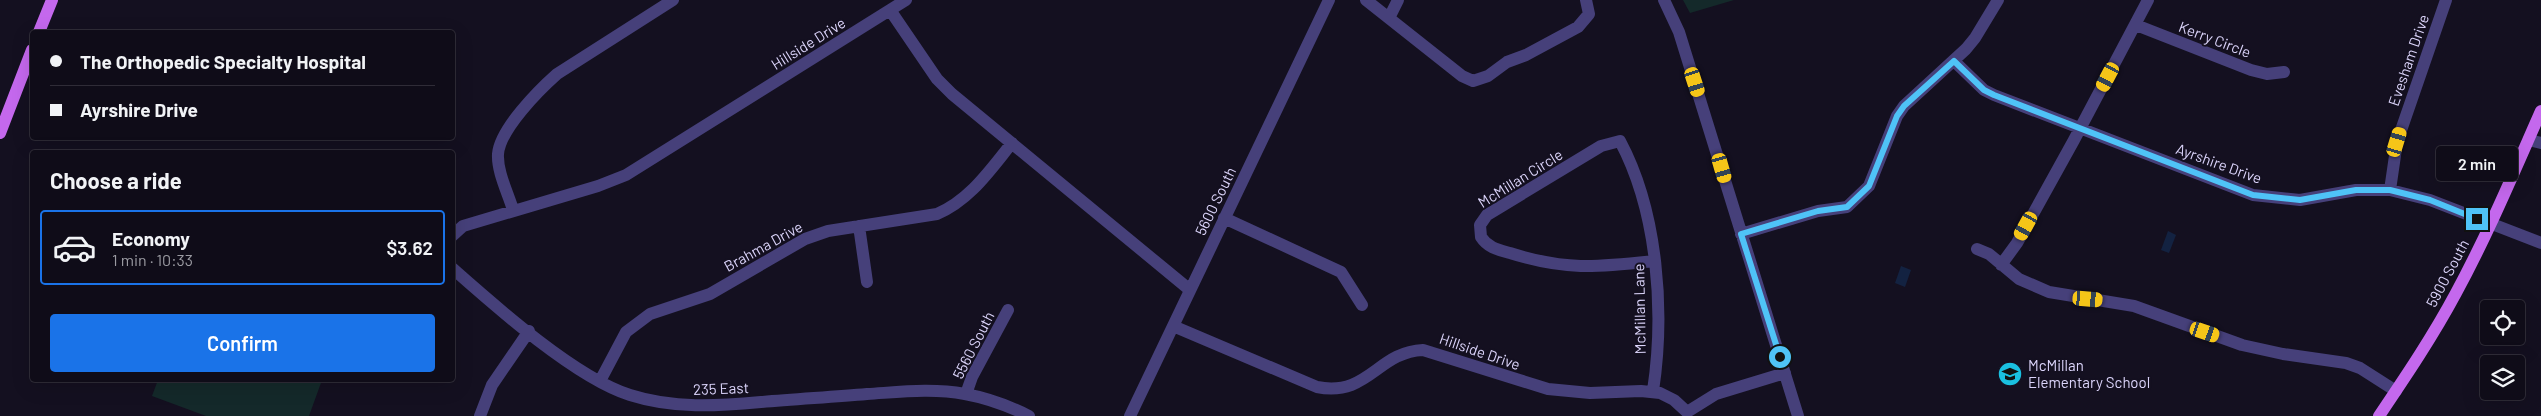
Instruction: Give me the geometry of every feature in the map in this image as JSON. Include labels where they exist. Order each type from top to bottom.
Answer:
[{"type":"main road","points":[[40,30],[52,0]]},
{"type":"main road","points":[[0,133],[30,55]]},
{"type":"main road","name":"5900 South","points":[[2379,416],[2456,294],[2535,141],[2541,111]]},
{"type":"street","points":[[513,210],[498,154],[501,144],[513,124],[543,86],[557,74],[673,0]]},
{"type":"street","name":"Hillside Drive","points":[[455,233],[463,226],[598,186],[626,175],[906,0]]},
{"type":"street","name":"5600 South","points":[[1130,416],[1329,0]]},
{"type":"street","points":[[1366,0],[1462,76],[1473,81],[1488,76],[1507,62],[1526,56],[1578,27],[1589,14],[1586,0]]},
{"type":"street","points":[[1389,18],[1398,0]]},
{"type":"street","points":[[1664,0],[1679,32],[1798,416]]},
{"type":"street","points":[[1741,234],[1818,211],[1847,207],[1869,186],[1897,116],[1904,106],[1954,61],[1975,38],[1998,0]]},
{"type":"street","points":[[2001,265],[2017,243],[2148,0]]},
{"type":"street","name":"Evesham Drive","points":[[2390,190],[2397,142],[2446,0]]},
{"type":"street","points":[[890,10],[938,79],[1012,143],[1190,290]]},
{"type":"street","name":"Kerry Circle","points":[[2136,25],[2251,70],[2267,74],[2284,72]]},
{"type":"street","name":"Ayrshire Drive","points":[[1954,61],[1989,93],[2235,188],[2267,198],[2300,200],[2356,190],[2390,190],[2430,200],[2541,243]]},
{"type":"street","name":"McMillan Lane","points":[[1620,141],[1628,158],[1652,234],[1656,261],[1658,286],[1653,391]]},
{"type":"street","name":"McMillan Circle","points":[[1620,141],[1601,146],[1487,215],[1480,224],[1481,238],[1489,246],[1542,263],[1566,267],[1594,267],[1656,261]]},
{"type":"street","name":"Brahma Drive","points":[[600,381],[626,332],[650,314],[694,301],[710,294],[805,239],[828,231],[937,214],[950,208],[964,199],[1012,143]]},
{"type":"street","points":[[1224,218],[1341,272],[1362,305]]},
{"type":"street","points":[[859,226],[867,282]]},
{"type":"street","points":[[1978,249],[1989,254],[2019,279],[2061,295],[2124,303],[2242,345],[2284,354],[2346,362],[2360,368],[2396,391]]},
{"type":"street","name":"235 East","points":[[455,270],[529,331],[600,381],[630,395],[675,405],[730,405],[924,390],[966,394],[996,402],[1029,416]]},
{"type":"street","name":"5560 South","points":[[966,394],[972,377],[1008,310]]},
{"type":"street","name":"Hillside Drive","points":[[1173,326],[1317,387],[1333,390],[1359,383],[1402,354],[1423,350],[1548,389],[1590,393],[1653,391],[1668,396],[1685,414],[1716,394],[1785,373]]},
{"type":"street","points":[[480,416],[492,385],[529,331]]},
{"type":"green space","points":[[1683,0],[1734,0],[1690,13]]},
{"type":"green space","points":[[157,382],[321,382],[309,416],[206,416],[152,396]]},
{"type":"water","points":[[2168,231],[2176,235],[2169,253],[2161,250]]},
{"type":"water","points":[[1901,266],[1911,270],[1905,287],[1895,283]]},
{"type":"place","name":"McMillan Elementary School","points":[[2010,374]]},
{"type":"route","points":[[1780,357],[1741,234],[1818,211],[1847,207],[1869,186],[1897,116],[1904,106],[1954,61],[1984,90],[1994,95],[2253,195],[2283,200],[2300,200],[2374,188],[2406,192],[2477,219]]}]
